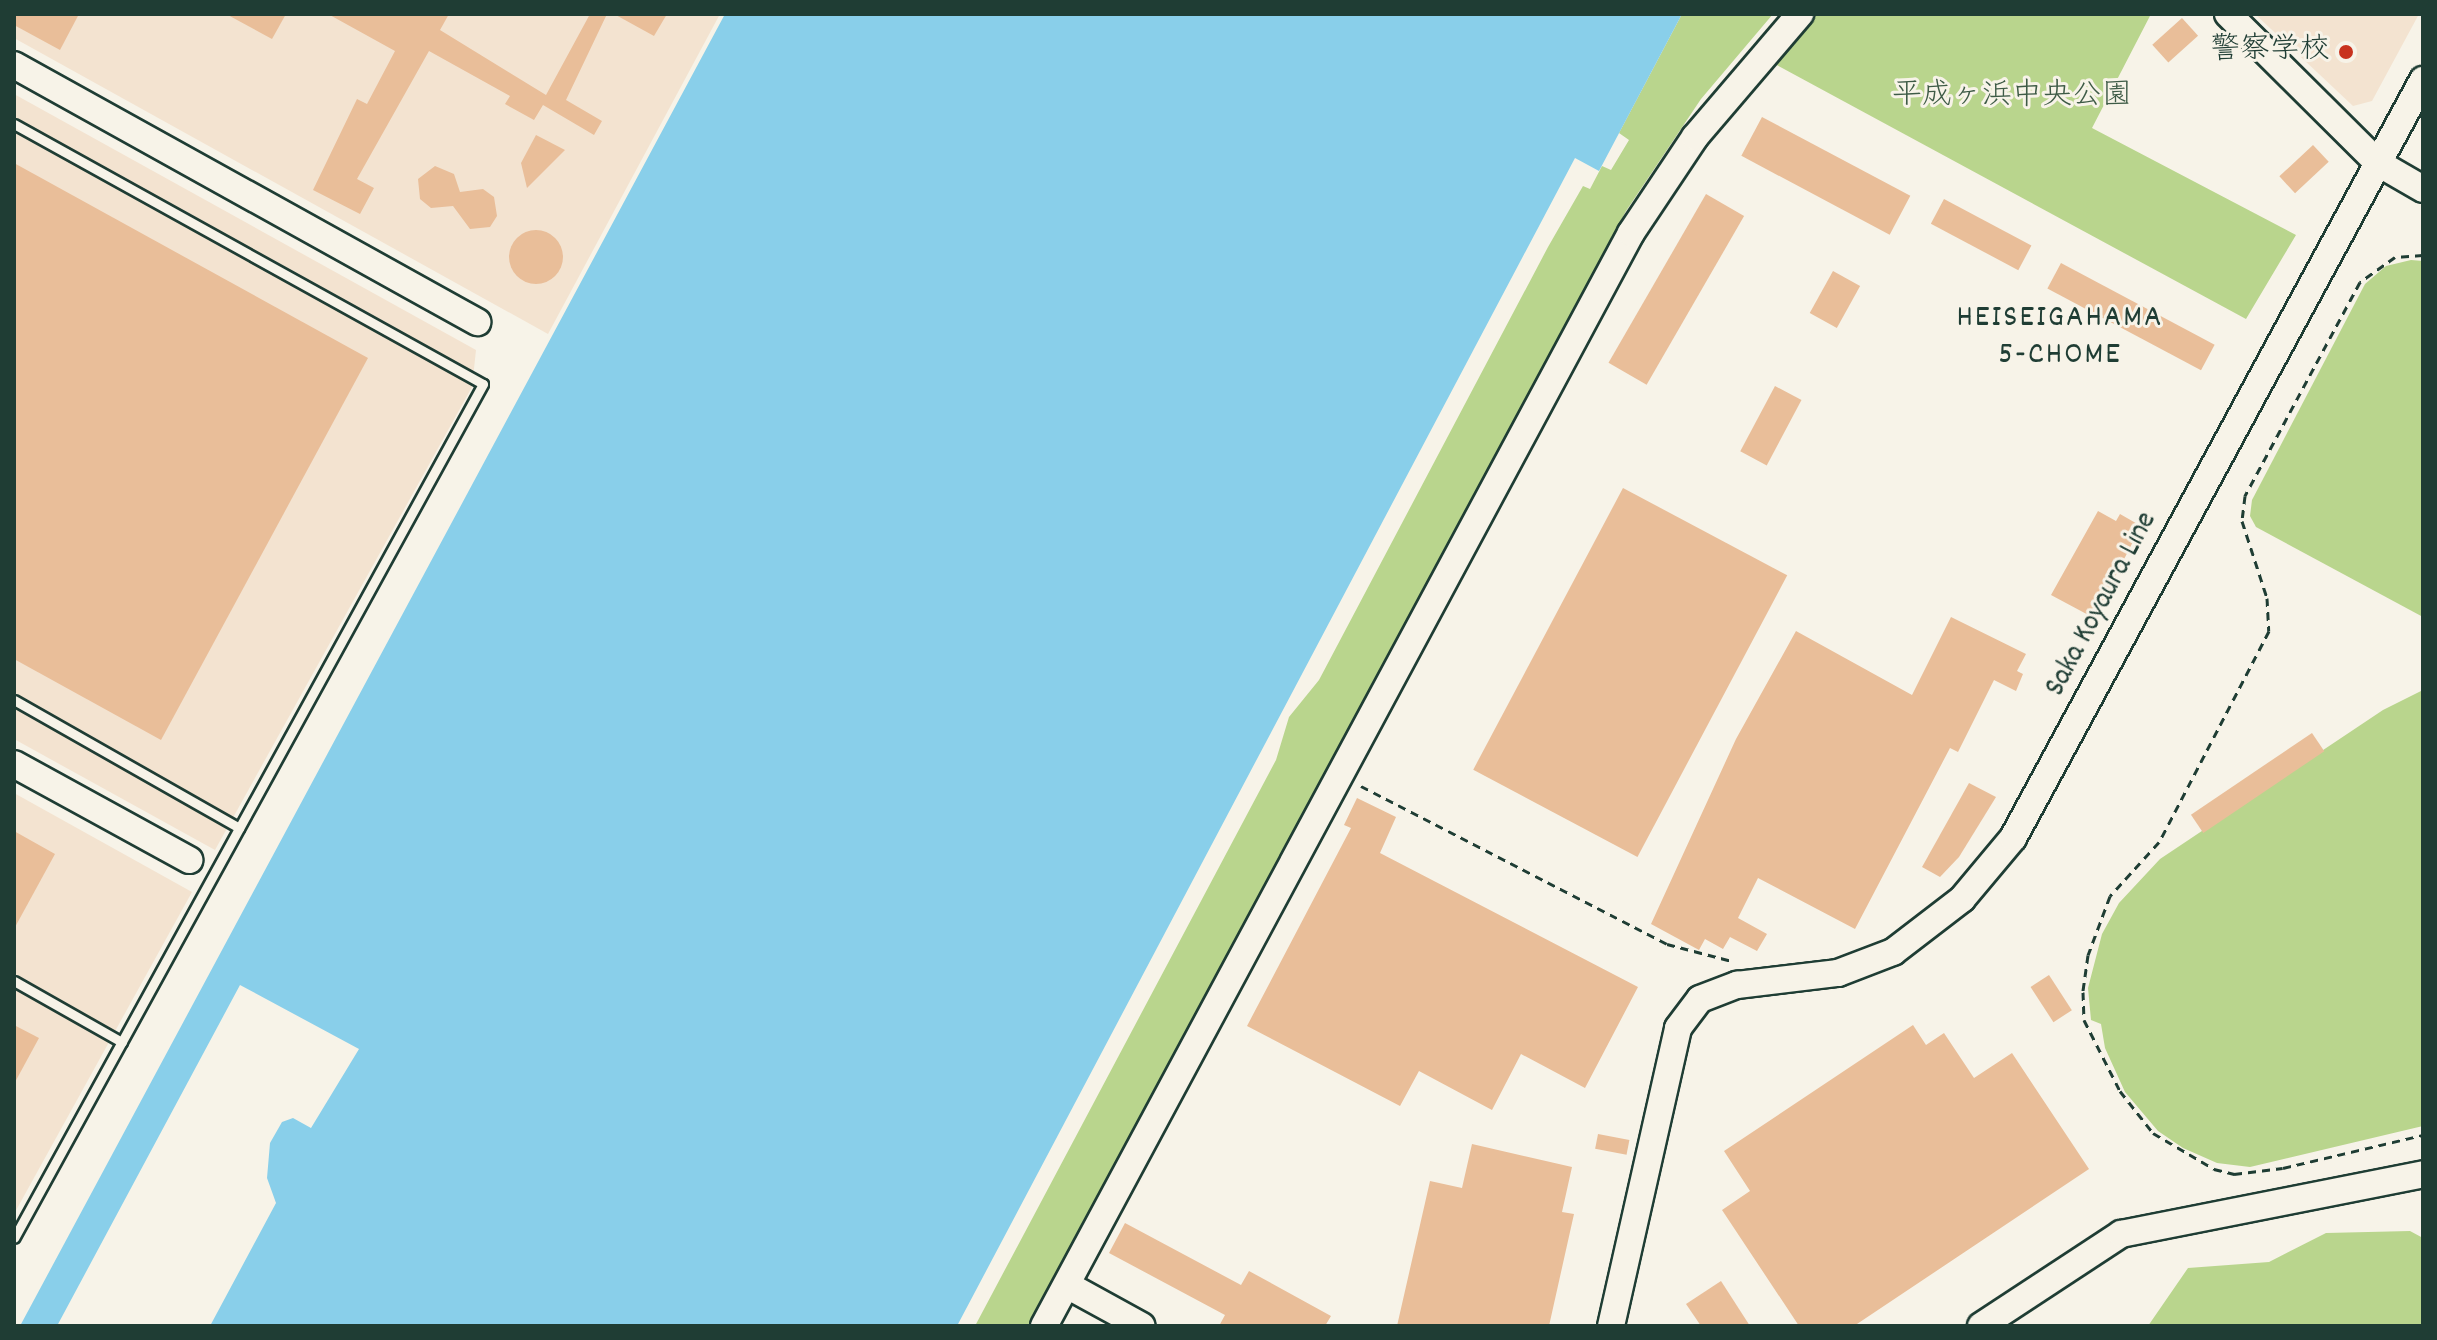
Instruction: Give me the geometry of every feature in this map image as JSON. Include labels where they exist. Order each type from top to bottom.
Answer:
[{"type":"street","points":[[1044,1326],[1631,233],[1695,137],[1800,14]]},
{"type":"street","points":[[2228,14],[2378,163],[2423,189]]},
{"type":"street","points":[[14,65],[477,322]]},
{"type":"street","name":"Saka Koyaura Line","points":[[1611,1326],[1678,1028],[1700,999],[1737,985],[1838,973],[1893,952],[1925,933],[1962,899],[2013,838],[2423,80]]},
{"type":"street","points":[[14,764],[189,860]]},
{"type":"street","points":[[1981,1326],[2121,1234],[2423,1174]]},
{"type":"street","points":[[1067,1285],[1142,1326]]},
{"type":"lane","points":[[14,124],[483,384],[14,1238]]},
{"type":"lane","points":[[14,700],[239,828]]},
{"type":"lane","points":[[14,981],[122,1042]]},
{"type":"path","points":[[2423,255],[2395,257],[2360,282],[2245,496],[2242,521],[2267,598],[2269,631],[2159,842],[2110,896],[2088,955],[2083,992],[2084,1020],[2120,1091],[2153,1133],[2214,1169],[2234,1174],[2283,1168],[2423,1135]]},
{"type":"path","points":[[1340,775],[1667,944],[1740,962]]},
{"type":"shaded area","points":[[14,14],[720,14],[548,334],[14,38]]},
{"type":"shaded area","name":"警察学校","points":[[2255,14],[2419,14],[2372,101],[2353,106]]},
{"type":"shaded area","points":[[14,94],[476,350],[472,387],[215,850],[14,739]]},
{"type":"shaded area","points":[[14,793],[192,892],[14,1214]]},
{"type":"green space","points":[[1682,14],[1773,14],[1701,99],[1626,211],[1031,1326],[975,1326],[1276,760],[1289,717],[1319,680],[1548,247],[1583,186],[1590,189],[1602,166],[1611,170],[1629,140],[1619,133]]},
{"type":"green space","name":"平成ヶ浜中央公園","points":[[1816,14],[2151,14],[2092,128],[2296,235],[2246,319],[1771,62]]},
{"type":"green space","points":[[2411,260],[2423,261],[2423,617],[2256,527],[2250,516],[2252,500],[2365,284],[2386,266]]},
{"type":"green space","points":[[2423,690],[2423,1126],[2250,1167],[2217,1163],[2183,1148],[2158,1131],[2125,1092],[2105,1048],[2101,1024],[2091,1020],[2088,988],[2102,934],[2119,903],[2160,859],[2383,710]]},
{"type":"green space","points":[[2410,1231],[2423,1238],[2423,1326],[2148,1326],[2188,1268],[2269,1262],[2326,1233]]},
{"type":"water","points":[[725,14],[1682,14],[1599,171],[1575,158],[957,1326],[210,1326],[276,1203],[267,1178],[270,1143],[282,1122],[293,1118],[311,1128],[359,1049],[240,985],[57,1326],[20,1326]]},
{"type":"building","points":[[14,14],[79,14],[60,50],[14,25]]},
{"type":"building","points":[[226,14],[286,14],[272,39]]},
{"type":"building","points":[[328,14],[449,14],[440,30],[546,95],[590,14],[607,14],[566,100],[602,121],[594,135],[543,105],[534,120],[505,104],[510,96],[429,51],[357,179],[374,188],[360,214],[313,190],[357,99],[367,104],[395,51]]},
{"type":"building","points":[[614,14],[667,14],[654,36]]},
{"type":"building","points":[[2182,18],[2198,36],[2168,63],[2152,45]]},
{"type":"building","points":[[1762,117],[1910,196],[1890,235],[1741,156]]},
{"type":"building","points":[[536,135],[565,150],[527,188],[521,163]]},
{"type":"building","points":[[2313,145],[2329,162],[2295,193],[2279,176]]},
{"type":"building","points":[[14,163],[368,358],[161,740],[14,659]]},
{"type":"building","points":[[435,166],[454,174],[460,192],[483,189],[494,197],[497,216],[490,227],[470,229],[453,206],[431,208],[420,199],[418,179]]},
{"type":"building","points":[[1706,194],[1744,216],[1647,385],[1608,363]]},
{"type":"building","points":[[1944,199],[2031,245],[2018,270],[1931,224]]},
{"type":"building","points":[[536,230],[555,238],[563,257],[555,276],[536,284],[517,276],[509,257],[517,238]]},
{"type":"building","points":[[2061,263],[2215,345],[2201,370],[2047,289]]},
{"type":"building","points":[[1833,271],[1860,286],[1837,328],[1810,313]]},
{"type":"building","points":[[1775,386],[1801,400],[1767,465],[1740,451]]},
{"type":"building","points":[[1623,488],[1787,575],[1637,857],[1473,770]]},
{"type":"building","points":[[2098,511],[2116,521],[2120,514],[2141,526],[2094,618],[2051,595]]},
{"type":"building","points":[[1951,617],[2026,654],[2017,671],[2023,674],[2016,691],[1994,680],[1958,752],[1950,748],[1855,929],[1758,878],[1738,918],[1767,934],[1757,951],[1730,937],[1723,949],[1705,939],[1699,950],[1651,924],[1736,739],[1796,631],[1912,695]]},
{"type":"building","points":[[2312,733],[2324,751],[2203,833],[2191,815]]},
{"type":"building","points":[[1969,783],[1996,797],[1959,857],[1940,877],[1922,867]]},
{"type":"building","points":[[1357,798],[1396,817],[1380,853],[1638,987],[1585,1088],[1521,1054],[1492,1110],[1419,1071],[1400,1106],[1247,1026],[1351,828],[1344,825]]},
{"type":"building","points":[[14,831],[55,854],[14,929]]},
{"type":"building","points":[[2049,975],[2072,1010],[2053,1022],[2031,987]]},
{"type":"building","points":[[14,1025],[39,1038],[14,1084]]},
{"type":"building","points":[[1913,1025],[1926,1045],[1944,1033],[1974,1078],[2012,1053],[2089,1169],[1854,1326],[1799,1326],[1722,1210],[1750,1191],[1724,1151]]},
{"type":"building","points":[[1598,1134],[1629,1140],[1627,1155],[1595,1149]]},
{"type":"building","points":[[1472,1144],[1572,1167],[1562,1212],[1574,1214],[1549,1326],[1397,1326],[1430,1181],[1462,1188]]},
{"type":"building","points":[[1125,1223],[1241,1285],[1249,1271],[1331,1316],[1325,1326],[1219,1326],[1225,1315],[1109,1253]]},
{"type":"building","points":[[1721,1281],[1750,1326],[1701,1326],[1686,1304]]},
{"type":"place","name":"警察学校","points":[[2346,52]]},
{"type":"district","name":"HEISEIGAHAMA 5-CHOME","points":[[2060,338]]}]
